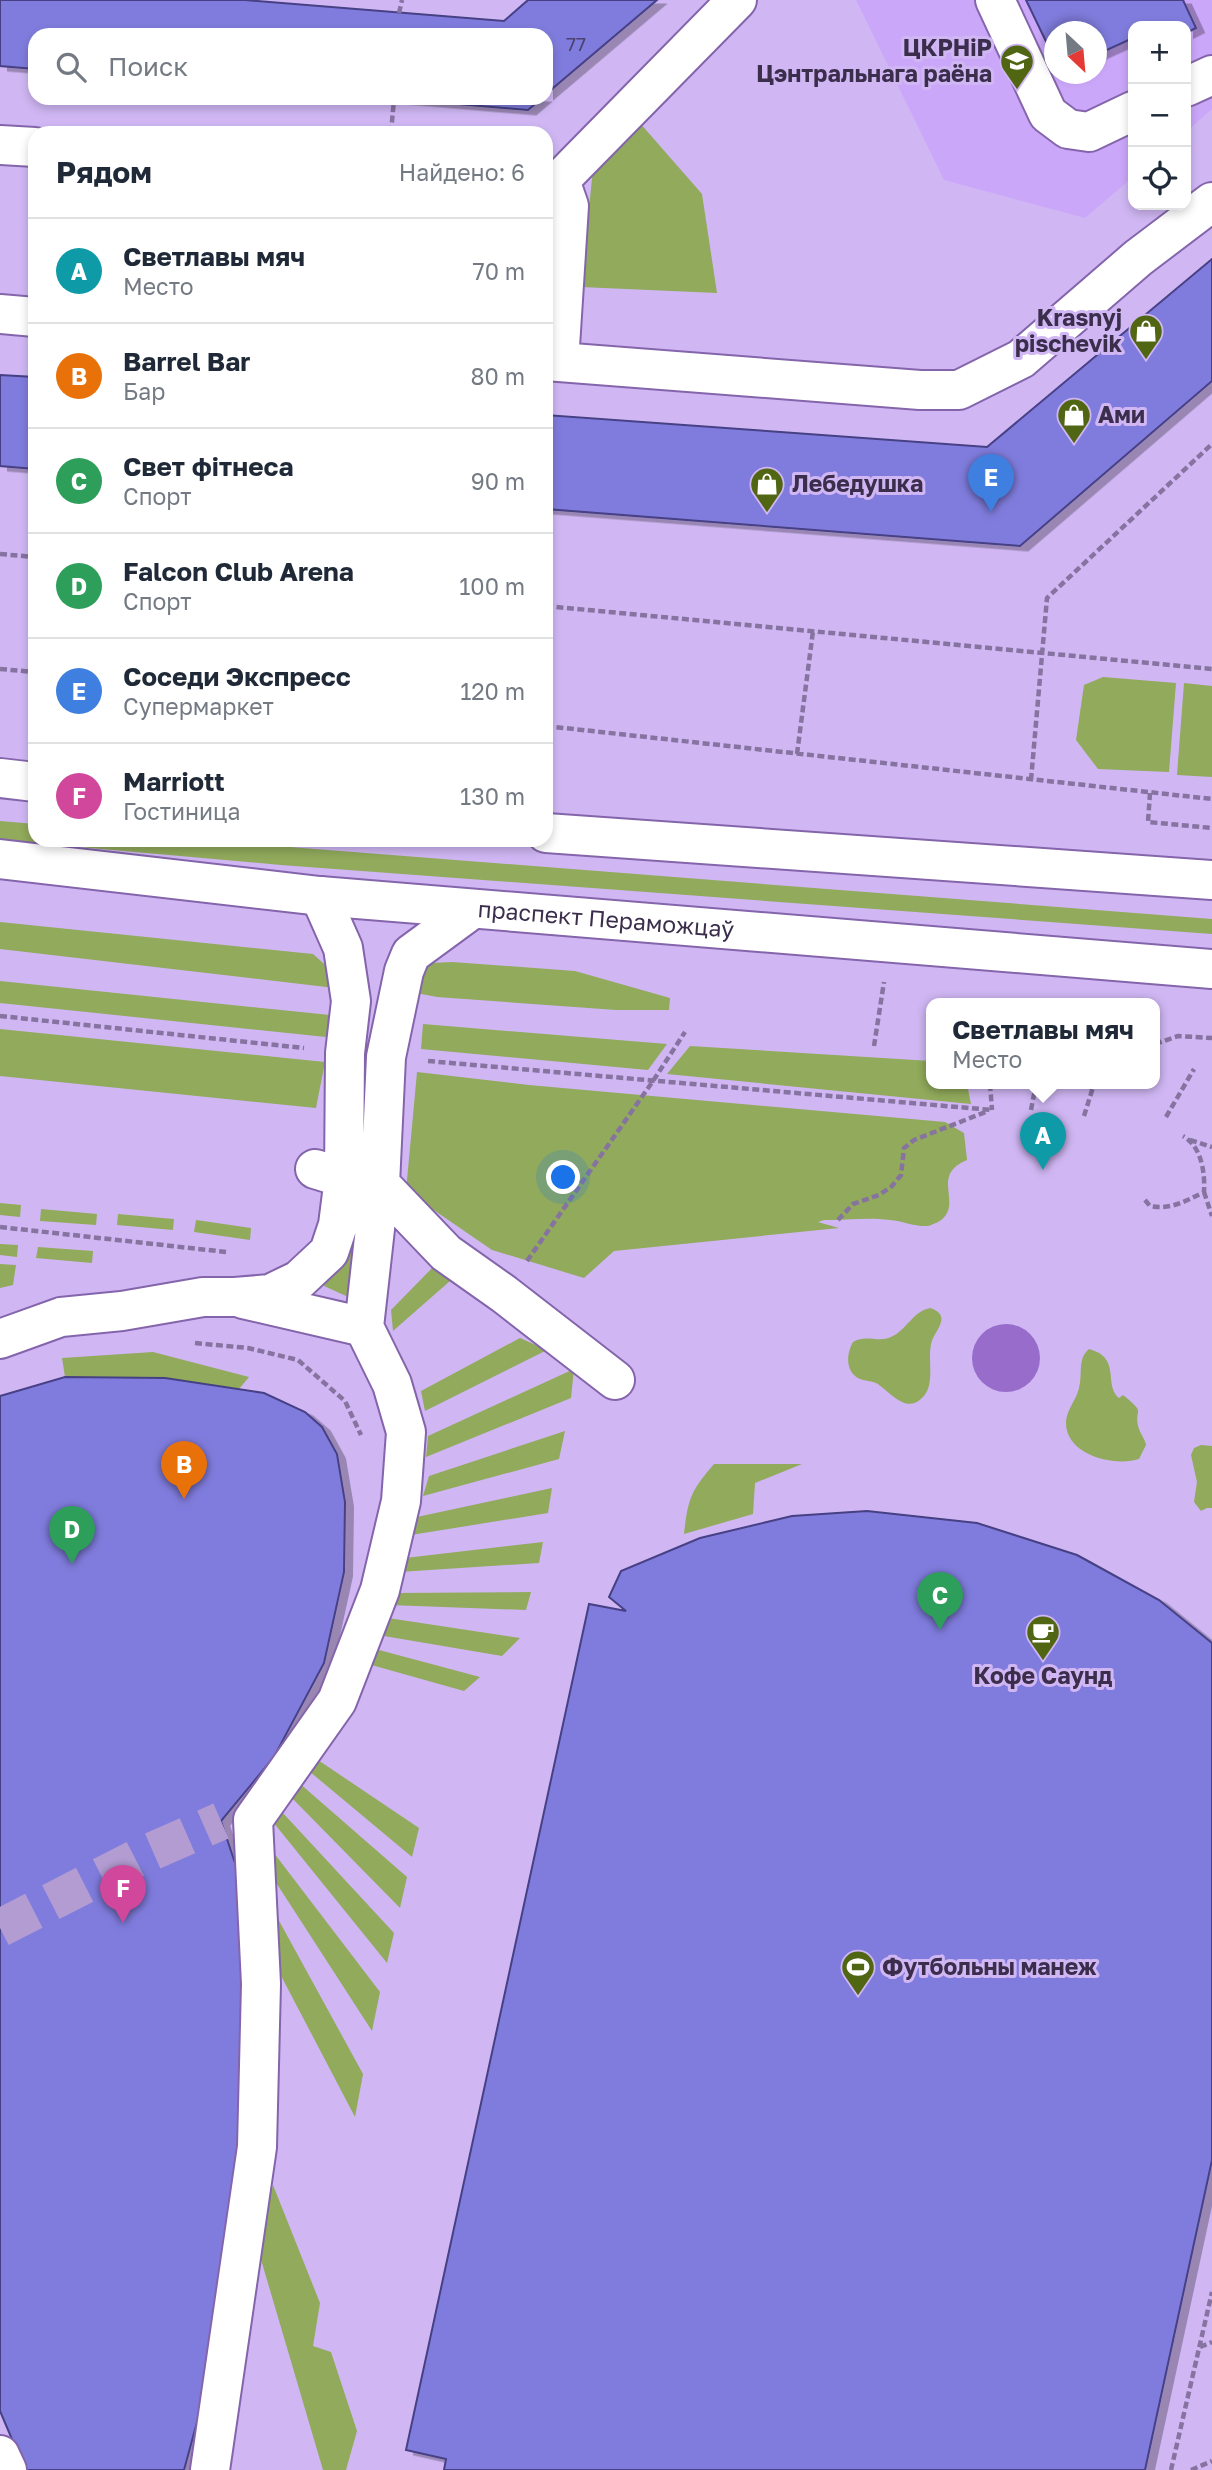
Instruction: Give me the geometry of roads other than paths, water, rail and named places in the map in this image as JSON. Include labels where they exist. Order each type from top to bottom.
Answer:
[{"type":"main road","points":[[737,0],[553,180],[569,206],[553,362],[920,390],[959,390],[1021,359],[1138,258],[1212,202]]},
{"type":"main road","points":[[995,0],[1048,114],[1068,128],[1089,132],[1128,113]]},
{"type":"main road","points":[[1191,85],[1212,75]]},
{"type":"main road","points":[[0,145],[28,147]]},
{"type":"main road","points":[[0,314],[28,316]]},
{"type":"main road","points":[[0,778],[28,781]]},
{"type":"main road","points":[[553,833],[1212,880]]},
{"type":"main road","name":"праспект Пераможцаў","points":[[0,859],[320,896],[471,910],[1212,968]]},
{"type":"main road","points":[[210,2470],[257,2147],[261,1984],[237,1820],[337,1701],[380,1590],[401,1501],[406,1432],[392,1384],[364,1327],[346,1177],[345,1053],[351,1001],[343,948],[320,896]]},
{"type":"main road","points":[[1,1338],[61,1317],[122,1311],[203,1297],[270,1294],[299,1280],[329,1252],[338,1225],[346,1177],[386,1058],[398,994],[411,954],[471,910]]},
{"type":"main road","points":[[346,1177],[615,1380]]},
{"type":"main road","points":[[235,1297],[364,1327]]},
{"type":"main road","points":[[0,2455],[7,2470]]},
{"type":"tunnel","points":[[0,1928],[139,1857],[221,1821]]},
{"type":"place","name":"ЦКРНіР Цэнтральнага раёна","points":[[1017,91]]},
{"type":"place","name":"Krasnyj pischevik","points":[[1146,361]]},
{"type":"place","name":"Ами","points":[[1074,445]]},
{"type":"place","name":"Соседи Экспресс","points":[[991,512]]},
{"type":"place","name":"Лебедушка","points":[[767,514]]},
{"type":"place","name":"Светлавы мяч","points":[[1043,1170]]},
{"type":"place","name":"Barrel Bar","points":[[184,1499]]},
{"type":"place","name":"Falcon Club Arena","points":[[72,1564]]},
{"type":"place","name":"Свет фітнеса","points":[[940,1630]]},
{"type":"place","name":"Кофе Саунд","points":[[1043,1662]]},
{"type":"place","name":"Marriott","points":[[123,1923]]},
{"type":"place","name":"Футбольны манеж","points":[[858,1997]]}]
